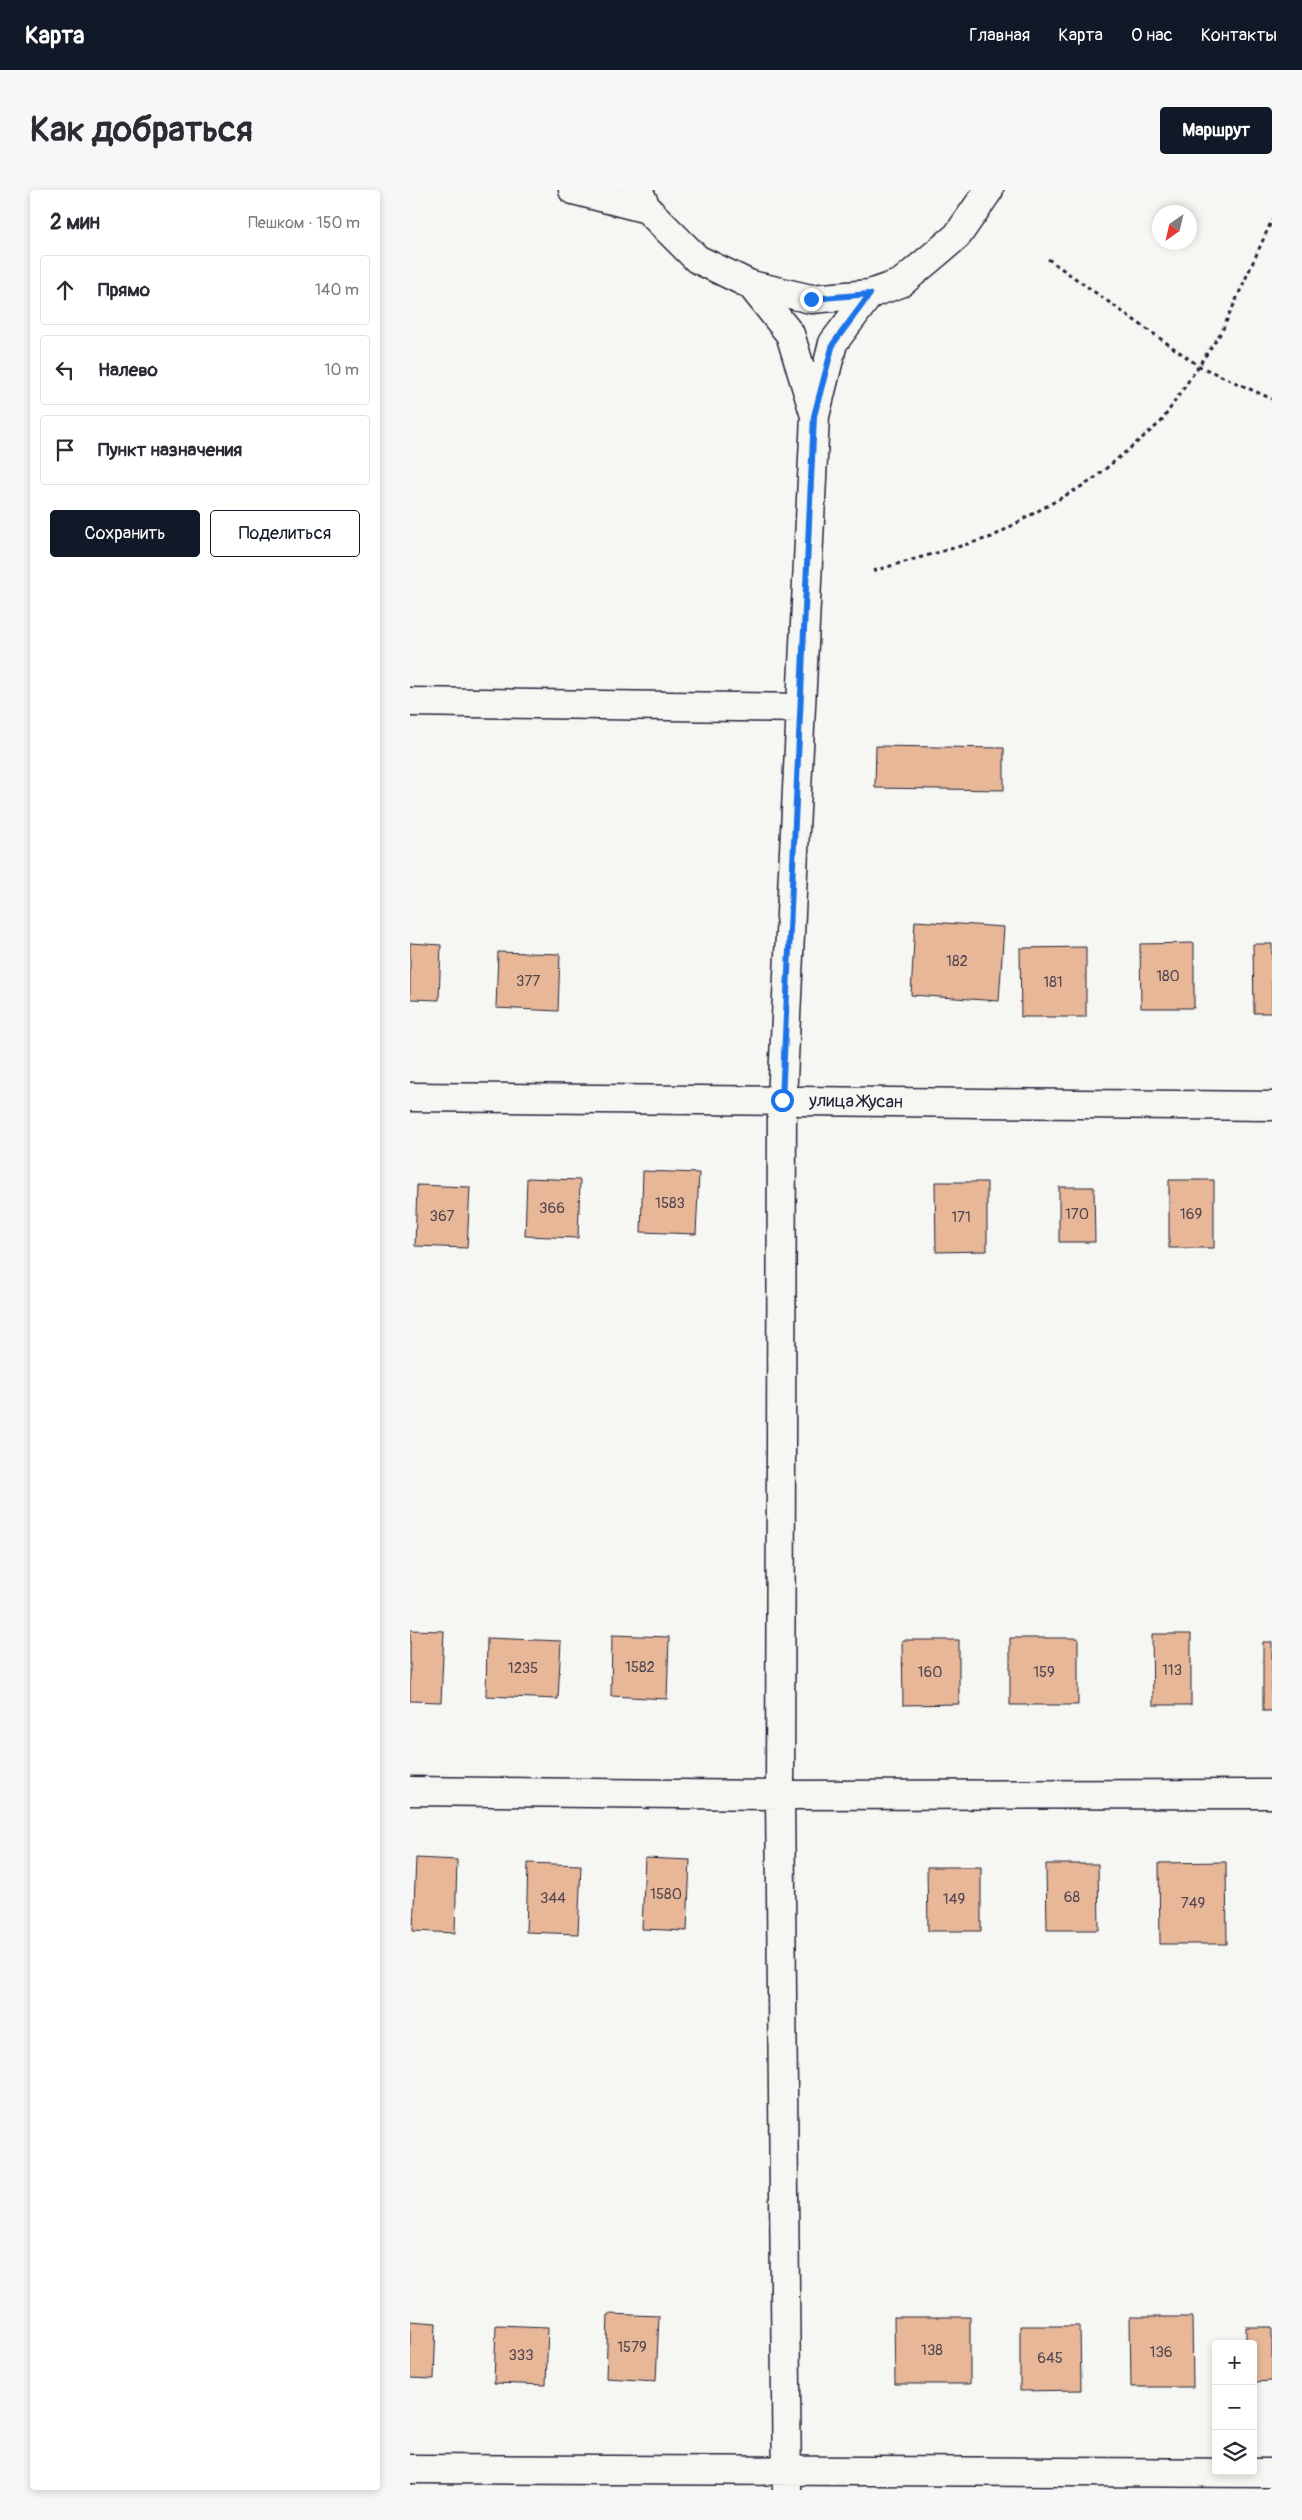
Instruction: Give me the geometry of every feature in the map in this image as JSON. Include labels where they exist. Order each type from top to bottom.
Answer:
[{"type":"street","points":[[573,190],[643,200],[697,259],[751,285],[811,299],[870,294],[901,283],[958,236],[989,190]]},
{"type":"street","points":[[751,285],[790,334],[814,416]]},
{"type":"street","points":[[787,2481],[780,1795],[782,1100],[814,416],[833,344],[870,294]]},
{"type":"street","points":[[410,702],[801,708]]},
{"type":"street","name":"улица Жусан","points":[[410,1097],[1272,1106]]},
{"type":"street","points":[[410,1791],[780,1795],[1272,1794]]},
{"type":"street","points":[[410,2469],[787,2481],[1272,2473]]},
{"type":"path","points":[[873,571],[992,537],[1091,481],[1161,422],[1222,331],[1272,220]]},
{"type":"path","points":[[1048,259],[1199,366],[1272,399]]},
{"type":"building","points":[[876,746],[1004,748],[1004,790],[875,788]]},
{"type":"building","points":[[915,921],[1004,927],[999,1001],[911,995]]},
{"type":"building","points":[[410,943],[441,945],[439,1000],[410,999]]},
{"type":"building","points":[[1194,943],[1194,1008],[1141,1008],[1140,944]]},
{"type":"building","points":[[1253,944],[1272,944],[1272,1013],[1254,1013]]},
{"type":"building","points":[[1086,947],[1086,1017],[1021,1017],[1020,948]]},
{"type":"building","points":[[498,952],[560,954],[558,1011],[496,1008]]},
{"type":"building","points":[[643,1171],[699,1173],[696,1234],[641,1232]]},
{"type":"building","points":[[527,1178],[580,1180],[578,1238],[525,1236]]},
{"type":"building","points":[[1169,1180],[1214,1180],[1214,1248],[1169,1248]]},
{"type":"building","points":[[935,1182],[987,1182],[987,1251],[936,1252]]},
{"type":"building","points":[[417,1185],[470,1187],[467,1248],[415,1246]]},
{"type":"building","points":[[1059,1187],[1094,1187],[1095,1242],[1059,1242]]},
{"type":"building","points":[[410,1630],[444,1631],[441,1702],[410,1701]]},
{"type":"building","points":[[1152,1634],[1191,1634],[1191,1705],[1153,1705]]},
{"type":"building","points":[[612,1635],[669,1637],[667,1699],[611,1696]]},
{"type":"building","points":[[487,1638],[561,1641],[558,1699],[486,1696]]},
{"type":"building","points":[[1010,1638],[1078,1638],[1078,1705],[1010,1705]]},
{"type":"building","points":[[902,1640],[959,1640],[959,1704],[903,1705]]},
{"type":"building","points":[[1263,1642],[1272,1642],[1272,1711],[1263,1711]]},
{"type":"building","points":[[416,1858],[457,1860],[455,1933],[413,1931]]},
{"type":"building","points":[[645,1858],[690,1860],[687,1931],[642,1929]]},
{"type":"building","points":[[1226,1862],[1227,1944],[1160,1944],[1159,1863]]},
{"type":"building","points":[[528,1863],[581,1865],[578,1934],[526,1932]]},
{"type":"building","points":[[1046,1864],[1098,1864],[1099,1930],[1047,1930]]},
{"type":"building","points":[[927,1867],[981,1867],[981,1931],[928,1931]]},
{"type":"building","points":[[608,2314],[659,2316],[656,2381],[606,2378]]},
{"type":"building","points":[[894,2317],[970,2317],[970,2384],[895,2384]]},
{"type":"building","points":[[1130,2317],[1192,2317],[1193,2387],[1131,2387]]},
{"type":"building","points":[[410,2321],[436,2323],[434,2379],[410,2378]]},
{"type":"building","points":[[496,2325],[548,2327],[546,2385],[494,2383]]},
{"type":"building","points":[[1020,2326],[1080,2326],[1081,2390],[1020,2391]]},
{"type":"building","points":[[1246,2327],[1272,2327],[1272,2381],[1257,2382],[1257,2340],[1246,2340]]},
{"type":"route","points":[[782,1100],[814,416],[833,344],[870,294],[811,299]]}]
